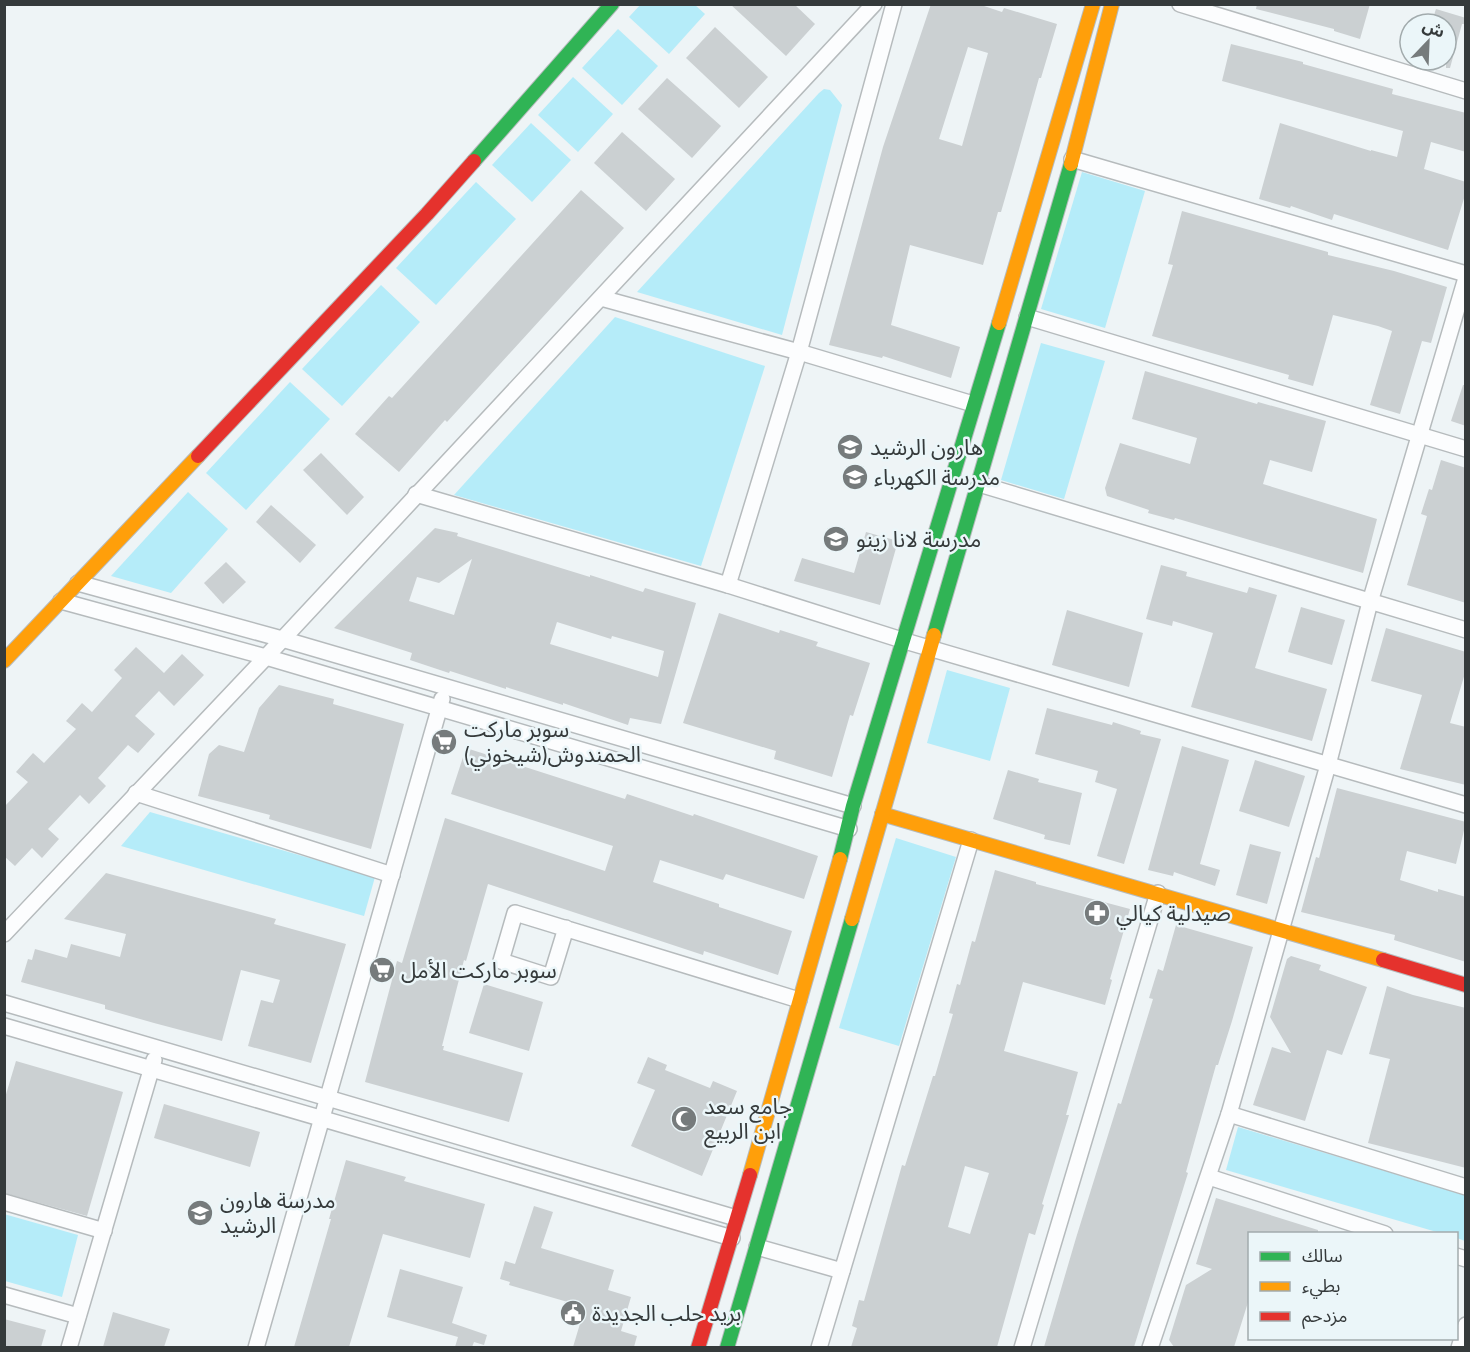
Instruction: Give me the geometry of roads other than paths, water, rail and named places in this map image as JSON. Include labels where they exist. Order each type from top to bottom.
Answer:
[{"type":"street","points":[[4,661],[427,214],[612,4]]},
{"type":"street","points":[[4,934],[266,657],[874,4]]},
{"type":"street","points":[[728,585],[799,352],[894,4]]},
{"type":"street","points":[[698,1347],[732,1238],[849,829],[853,806],[905,641],[1093,4]]},
{"type":"street","points":[[727,1347],[1027,317],[1072,159],[1112,4]]},
{"type":"street","points":[[1180,4],[1466,91]]},
{"type":"street","points":[[1072,159],[1466,276],[1370,602],[1328,765],[1229,1114],[1150,1347]]},
{"type":"street","points":[[601,298],[799,352],[974,404]]},
{"type":"street","points":[[1027,317],[1466,449]]},
{"type":"street","points":[[979,484],[1466,630]]},
{"type":"street","points":[[416,494],[728,585],[905,641],[1466,805]]},
{"type":"street","points":[[78,583],[282,639],[853,806]]},
{"type":"street","points":[[61,602],[266,657],[849,829]]},
{"type":"street","points":[[256,1347],[446,687]]},
{"type":"street","points":[[136,793],[392,875]]},
{"type":"street","points":[[882,814],[1466,985]]},
{"type":"street","points":[[819,1347],[971,840]]},
{"type":"street","points":[[1022,1347],[1158,893]]},
{"type":"street","points":[[566,928],[551,977],[501,962],[515,913],[566,928],[799,1000]]},
{"type":"street","points":[[4,1003],[736,1218]]},
{"type":"street","points":[[4,1026],[732,1238]]},
{"type":"street","points":[[69,1347],[158,1048]]},
{"type":"street","points":[[1229,1114],[1466,1187]]},
{"type":"street","points":[[1209,1177],[1382,1232]]},
{"type":"street","points":[[4,1202],[104,1231]]},
{"type":"street","points":[[756,1247],[842,1271]]},
{"type":"street","points":[[4,1295],[78,1316]]},
{"type":"street","points":[[1459,1347],[1466,1325]]},
{"type":"place","name":"هارون الرشيد","points":[[850,447]]},
{"type":"place","name":"مدرسة الكهرباء","points":[[855,477]]},
{"type":"place","name":"مدرسة لانا زينو","points":[[836,539]]},
{"type":"place","name":"سوبر ماركت الحمندوش(شيخوني)","points":[[444,742]]},
{"type":"place","name":"صيدلية كيالي","points":[[1097,913]]},
{"type":"place","name":"سوبر ماركت الأمل","points":[[382,970]]},
{"type":"place","name":"جامع سعد ابن الربيع","points":[[684,1119]]},
{"type":"place","name":"مدرسة هارون الرشيد","points":[[200,1213]]},
{"type":"place","name":"بريد حلب الجديدة","points":[[573,1313]]}]
